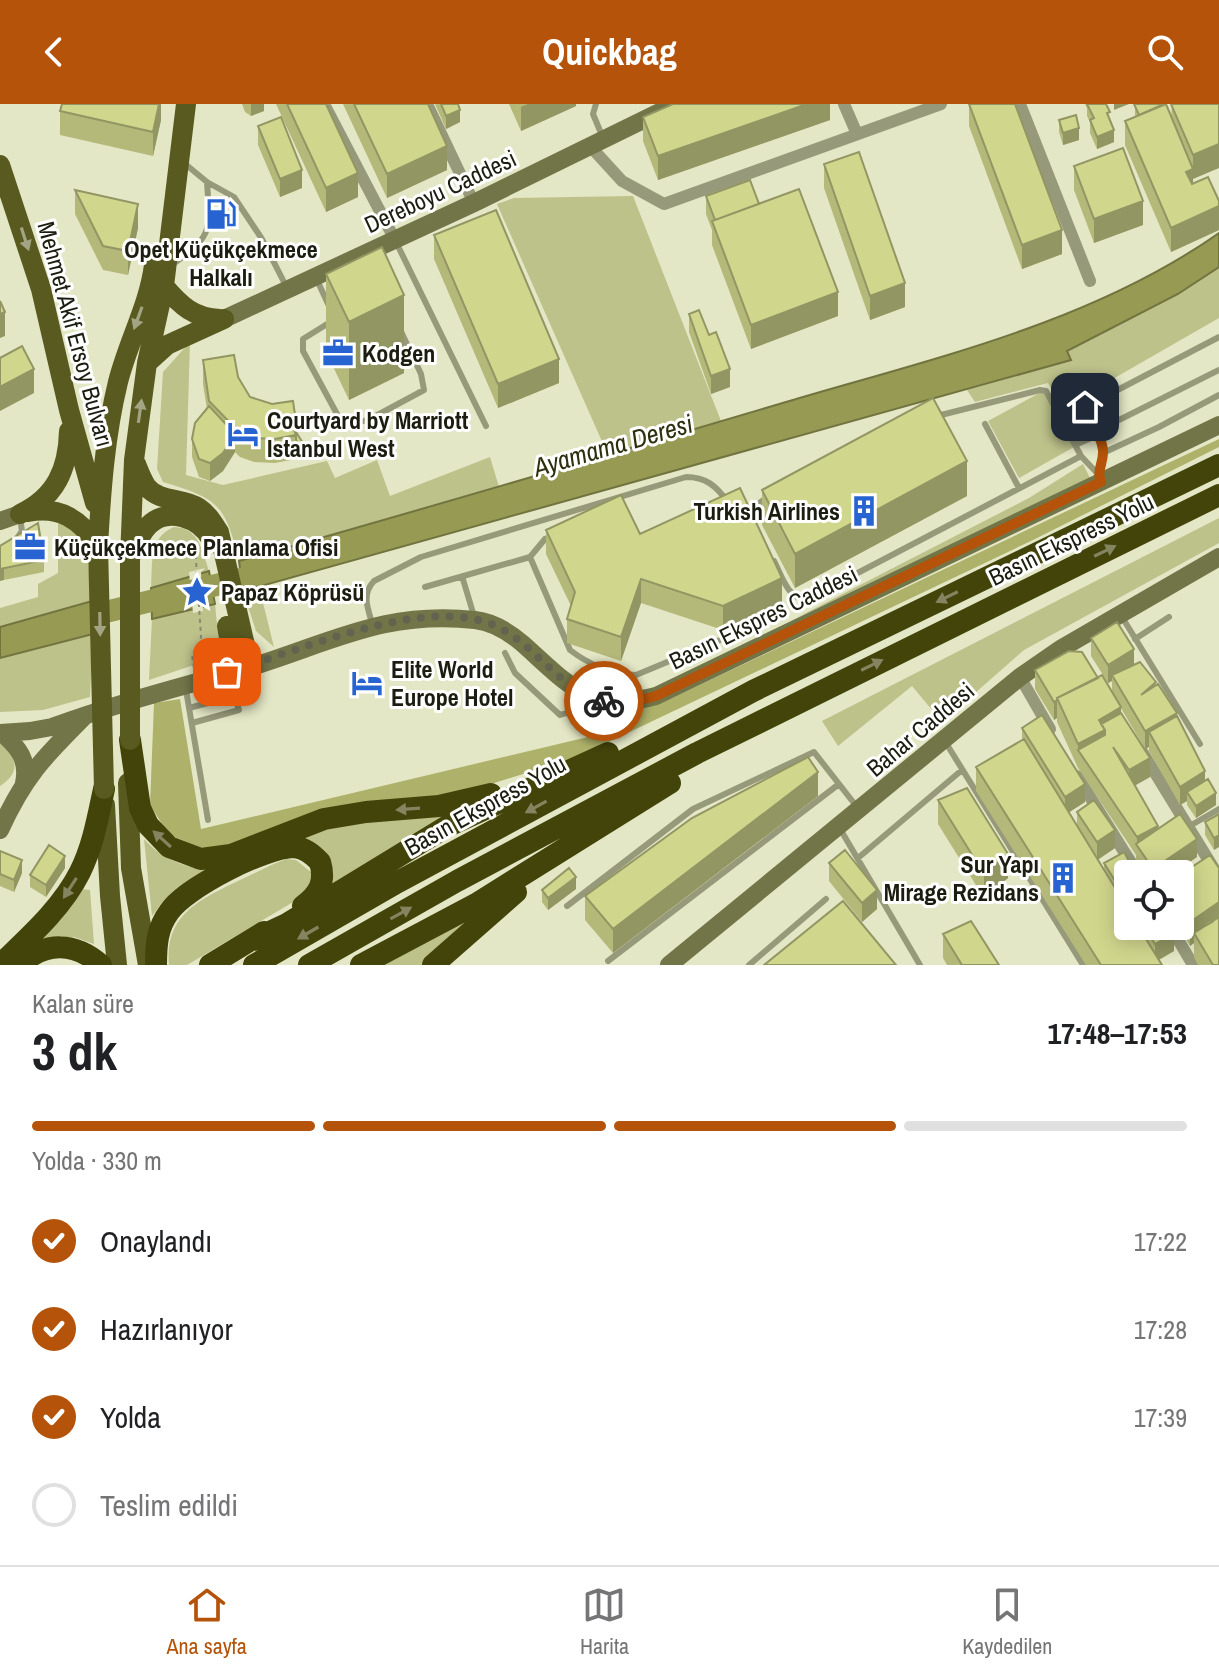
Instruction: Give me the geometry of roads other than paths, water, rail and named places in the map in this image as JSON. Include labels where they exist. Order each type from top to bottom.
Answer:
[{"type":"highway","name":"Basın Ekspress Yolu","points":[[254,965],[457,850],[753,691],[1219,465]]},
{"type":"highway","name":"Basın Ekspress Yolu","points":[[309,965],[580,815],[802,699],[1219,495]]},
{"type":"highway","points":[[210,965],[297,919],[446,827],[703,705],[753,691]]},
{"type":"highway","points":[[361,965],[476,904],[645,797],[749,739],[802,699]]},
{"type":"highway","points":[[130,740],[140,808],[148,825],[169,847],[201,859],[214,860],[324,819],[461,802],[565,773]]},
{"type":"highway","points":[[0,965],[61,902],[80,873],[89,852],[104,789]]},
{"type":"highway","points":[[433,965],[578,840]]},
{"type":"highway","points":[[156,965],[156,944],[162,923],[186,894],[221,874],[271,852],[293,847],[312,853],[323,871],[323,881],[316,895],[253,940]]},
{"type":"highway","points":[[20,965],[36,952],[64,946],[81,951],[101,965]]},
{"type":"main road","name":"Mehmet Akif Ersoy Bulvarı","points":[[117,965],[104,789],[98,546],[104,461],[118,382],[151,284],[173,104]]},
{"type":"main road","points":[[148,965],[131,868],[128,774],[134,460],[147,363],[165,277],[186,104]]},
{"type":"main road","name":"Dereboyu Caddesi","points":[[224,319],[597,143],[648,110],[676,104]]},
{"type":"main road","name":"Mehmet Akif Ersoy Bulvarı","points":[[0,167],[41,289],[69,410],[100,518]]},
{"type":"main road","points":[[165,277],[190,312],[204,319],[224,319]]},
{"type":"main road","points":[[147,363],[167,345],[224,319]]},
{"type":"main road","points":[[0,521],[20,514],[50,493],[64,470],[68,452],[69,410]]},
{"type":"main road","name":"Basın Ekspres Caddesi","points":[[1,733],[52,727],[190,676],[237,670],[405,618],[442,617],[476,620],[497,626],[512,635],[569,685],[612,703],[656,696],[1099,477],[1219,425]]},
{"type":"main road","points":[[134,460],[147,487],[165,499],[198,508],[211,519],[219,532],[216,540],[237,641],[237,670]]},
{"type":"main road","points":[[20,514],[51,510],[71,516],[79,521],[98,546]]},
{"type":"main road","points":[[130,558],[151,523],[171,515],[187,518],[216,540]]},
{"type":"main road","name":"Bahar Caddesi","points":[[669,965],[1020,677],[1078,647],[1120,614],[1219,557]]},
{"type":"main road","points":[[13,793],[39,761],[88,714]]},
{"type":"main road","points":[[0,830],[13,793],[27,771],[25,759],[1,733]]},
{"type":"street","points":[[324,104],[395,240]]},
{"type":"street","points":[[427,104],[474,203]]},
{"type":"street","points":[[844,104],[857,134]]},
{"type":"street","points":[[597,143],[622,181],[664,204],[941,104]]},
{"type":"street","points":[[1020,104],[1090,281]]},
{"type":"street","points":[[1020,677],[1058,743]]},
{"type":"street","points":[[1131,734],[1188,827],[1206,866],[1219,877]]},
{"type":"street","points":[[1073,770],[1129,860]]},
{"type":"street","points":[[1178,940],[1193,965]]},
{"type":"lane","points":[[596,104],[593,114],[597,143]]},
{"type":"lane","points":[[178,158],[207,182],[234,197],[288,289]]},
{"type":"lane","points":[[165,277],[202,242],[209,229],[207,182]]},
{"type":"lane","points":[[395,240],[486,426]]},
{"type":"lane","points":[[316,276],[333,315],[332,321],[303,339],[302,347],[344,427],[370,419],[424,390],[421,374],[390,308],[382,306],[343,321],[332,321]]},
{"type":"lane","points":[[1062,419],[1219,337]]},
{"type":"lane","points":[[1075,445],[1219,370]]},
{"type":"lane","points":[[931,418],[1040,390],[1051,395],[1081,456],[1099,477]]},
{"type":"lane","points":[[1103,453],[1219,395]]},
{"type":"lane","points":[[1085,407],[1103,453],[1099,477]]},
{"type":"lane","points":[[985,424],[1019,488]]},
{"type":"lane","points":[[770,553],[791,594],[797,599],[808,599],[1081,456]]},
{"type":"lane","points":[[373,626],[366,603],[371,584],[421,557],[686,477],[699,478],[712,484],[731,508]]},
{"type":"lane","points":[[755,526],[755,507],[771,496]]},
{"type":"lane","points":[[7,546],[22,531],[20,514]]},
{"type":"lane","points":[[425,587],[530,557],[545,539],[557,536]]},
{"type":"lane","points":[[530,557],[570,650],[583,660],[624,675],[636,675],[720,640]]},
{"type":"lane","points":[[462,576],[476,620]]},
{"type":"lane","points":[[1120,614],[1200,744]]},
{"type":"lane","points":[[1135,639],[1169,617]]},
{"type":"lane","points":[[505,653],[515,673],[560,715],[576,710],[590,696]]},
{"type":"lane","points":[[192,723],[239,710],[234,696],[237,670]]},
{"type":"lane","points":[[190,676],[189,708],[208,820]]},
{"type":"lane","points":[[189,708],[234,696]]},
{"type":"lane","points":[[944,740],[1083,965]]},
{"type":"lane","points":[[567,906],[693,809],[814,752],[859,810]]},
{"type":"lane","points":[[858,858],[962,770]]},
{"type":"lane","points":[[608,961],[839,784]]},
{"type":"lane","points":[[1188,827],[1219,809]]},
{"type":"lane","points":[[839,826],[920,965]]},
{"type":"lane","points":[[749,965],[826,899]]},
{"type":"waterway","name":"Ayamama Deresi","points":[[81,618],[249,577]]},
{"type":"place","name":"Opet Küçükçekmece Halkalı","points":[[221,214]]},
{"type":"place","name":"Kodgen","points":[[338,353]]},
{"type":"place","name":"Courtyard by Marriott Istanbul West","points":[[243,434]]},
{"type":"place","name":"Turkish Airlines","points":[[864,511]]},
{"type":"place","name":"Küçükçekmece Planlama Ofisi","points":[[30,547]]},
{"type":"place","name":"Papaz Köprüsü","points":[[197,592]]},
{"type":"place","name":"Elite World Europe Hotel","points":[[367,683]]},
{"type":"place","name":"Sur Yapı Mirage Rezidans","points":[[1063,878]]}]
